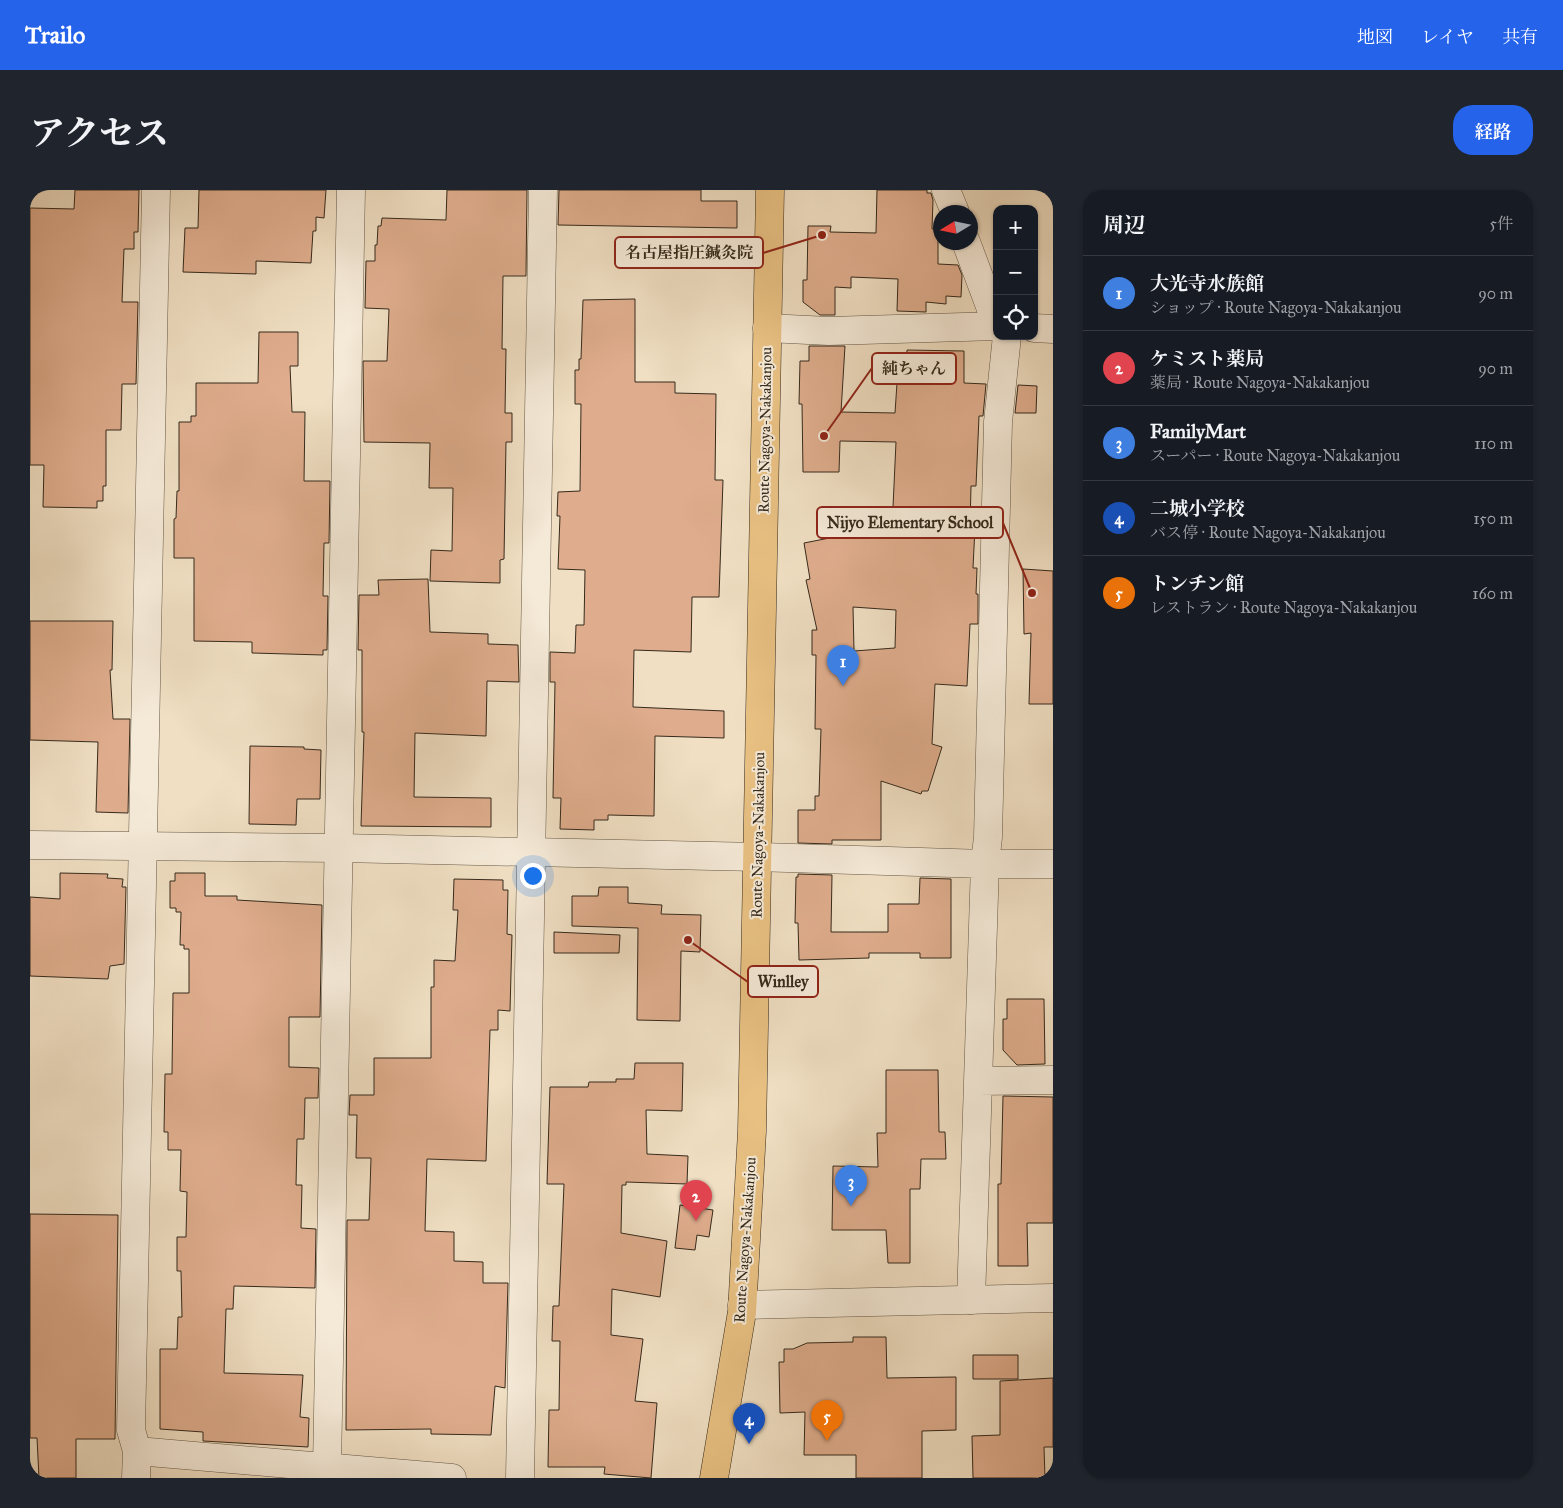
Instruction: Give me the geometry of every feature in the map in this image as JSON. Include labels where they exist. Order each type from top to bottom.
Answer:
[{"type":"main road","name":"Route Nagoya-Nakakanjou","points":[[714,1478],[742,1304],[752,1130],[770,190]]},
{"type":"street","points":[[136,1478],[137,1451],[131,1430],[156,190]]},
{"type":"street","points":[[327,1467],[351,190]]},
{"type":"street","points":[[520,1478],[543,190]]},
{"type":"street","points":[[946,190],[951,205]]},
{"type":"street","points":[[969,250],[993,315]]},
{"type":"street","points":[[767,328],[829,330],[993,326]]},
{"type":"street","points":[[1038,328],[1053,329]]},
{"type":"street","points":[[971,1300],[985,864],[988,837],[998,422],[1007,340]]},
{"type":"street","points":[[30,845],[530,851],[985,864],[1053,864]]},
{"type":"street","points":[[978,1081],[1053,1080]]},
{"type":"street","points":[[742,1304],[1053,1298]]},
{"type":"street","points":[[137,1451],[452,1478]]},
{"type":"building","points":[[75,190],[139,190],[138,232],[134,232],[134,249],[124,249],[122,302],[138,302],[136,384],[122,384],[121,430],[106,430],[106,486],[103,486],[103,501],[97,501],[97,508],[43,507],[44,465],[30,465],[30,208],[74,209]]},
{"type":"building","points":[[199,190],[326,190],[324,218],[316,217],[316,231],[313,231],[311,263],[256,261],[256,274],[183,272],[185,228],[198,228]]},
{"type":"building","points":[[447,190],[527,190],[526,276],[503,276],[502,349],[506,349],[505,413],[512,413],[512,442],[506,442],[504,559],[500,560],[500,583],[430,581],[431,550],[452,551],[453,488],[429,488],[430,443],[364,442],[363,361],[387,361],[389,309],[365,308],[366,261],[375,261],[378,226],[381,226],[382,218],[446,220]]},
{"type":"building","points":[[559,190],[701,190],[701,201],[737,201],[737,228],[558,225]]},
{"type":"building","points":[[877,190],[927,190],[927,193],[931,193],[933,200],[933,250],[938,250],[938,264],[958,265],[962,275],[961,297],[946,296],[946,304],[926,302],[926,312],[897,311],[898,279],[851,277],[851,288],[835,287],[835,315],[820,315],[803,302],[803,280],[807,280],[808,226],[831,226],[830,232],[876,233]]},
{"type":"building","points":[[635,299],[635,382],[675,382],[675,393],[716,394],[715,480],[723,480],[719,597],[692,597],[691,652],[634,650],[633,707],[724,711],[724,738],[655,736],[654,816],[608,815],[608,820],[594,820],[594,830],[560,829],[561,798],[553,798],[555,682],[550,682],[550,652],[575,653],[576,625],[584,625],[585,570],[558,569],[560,516],[557,516],[558,492],[580,491],[581,404],[575,404],[575,370],[579,370],[579,359],[581,359],[583,300]]},
{"type":"building","points":[[259,332],[298,332],[298,366],[290,366],[292,412],[305,412],[304,481],[330,481],[329,543],[324,543],[323,596],[328,596],[327,650],[323,650],[323,655],[252,653],[252,642],[194,641],[194,558],[174,558],[174,519],[176,518],[177,491],[179,491],[179,422],[191,422],[191,416],[196,416],[196,383],[258,383]]},
{"type":"building","points":[[809,346],[845,346],[841,412],[895,413],[897,383],[900,383],[900,380],[906,380],[907,350],[964,351],[964,383],[986,384],[983,416],[979,416],[976,486],[971,486],[970,526],[975,527],[973,568],[977,568],[978,624],[970,624],[967,686],[935,684],[932,744],[942,747],[928,791],[922,791],[921,794],[881,781],[881,840],[832,840],[832,844],[798,843],[798,810],[815,810],[815,796],[819,796],[821,729],[815,729],[816,655],[812,655],[812,630],[817,630],[806,580],[810,579],[804,543],[860,532],[861,507],[893,507],[896,442],[840,441],[839,472],[803,472],[802,404],[799,404],[800,361],[809,361]],"holes":[[[853,607],[896,610],[895,648],[854,651]]]},
{"type":"building","points":[[1018,385],[1037,386],[1036,413],[1015,413]]},
{"type":"building","points":[[1023,569],[1053,571],[1053,704],[1029,704],[1031,633],[1024,634]]},
{"type":"building","points":[[428,579],[430,632],[488,634],[488,644],[518,645],[519,682],[487,681],[486,736],[415,733],[414,797],[491,798],[491,827],[361,826],[364,732],[362,732],[362,650],[358,650],[359,595],[379,595],[378,580]]},
{"type":"building","points":[[30,621],[113,621],[112,670],[110,670],[113,719],[130,719],[128,813],[96,812],[98,742],[30,740]]},
{"type":"building","points":[[250,746],[304,747],[304,749],[321,750],[320,799],[297,799],[296,825],[249,824]]},
{"type":"building","points":[[60,873],[108,874],[107,878],[123,879],[122,887],[126,887],[124,964],[110,966],[108,979],[30,976],[30,897],[60,899]]},
{"type":"building","points":[[175,873],[205,873],[205,896],[237,896],[237,900],[322,905],[320,1017],[289,1017],[289,1067],[319,1068],[318,1098],[305,1098],[304,1139],[297,1139],[296,1185],[302,1185],[301,1228],[316,1229],[315,1288],[234,1286],[233,1309],[226,1309],[224,1373],[303,1375],[300,1417],[309,1418],[308,1447],[203,1441],[203,1432],[160,1429],[160,1349],[177,1349],[178,1317],[182,1317],[181,1271],[177,1271],[177,1237],[186,1237],[187,1192],[180,1191],[181,1150],[168,1150],[168,1132],[164,1132],[165,1074],[172,1074],[173,993],[189,993],[189,949],[184,949],[184,945],[180,945],[181,912],[176,912],[176,908],[170,908],[170,881],[175,881]]},
{"type":"building","points":[[798,874],[832,875],[831,932],[888,932],[888,904],[919,904],[920,878],[951,879],[951,958],[920,958],[920,953],[869,953],[869,958],[799,960],[798,923],[795,923],[796,877],[798,877]]},
{"type":"building","points":[[454,879],[503,880],[503,890],[508,890],[507,934],[512,935],[510,1011],[498,1010],[498,1030],[490,1030],[486,1161],[427,1159],[425,1231],[454,1232],[454,1261],[483,1262],[483,1283],[508,1283],[505,1388],[495,1386],[491,1435],[431,1434],[431,1429],[346,1430],[347,1220],[369,1220],[371,1158],[356,1158],[357,1115],[349,1115],[350,1095],[374,1095],[374,1058],[431,1058],[431,987],[434,987],[434,960],[455,961],[458,910],[453,910]]},
{"type":"building","points":[[599,887],[628,887],[628,903],[662,905],[661,914],[701,915],[700,952],[681,951],[680,1021],[637,1020],[638,928],[572,926],[572,896],[598,896]]},
{"type":"building","points":[[554,932],[620,935],[619,953],[554,953]]},
{"type":"building","points":[[1007,999],[1044,999],[1045,1064],[1017,1065],[1003,1050],[1003,1019],[1007,1019]]},
{"type":"building","points":[[635,1063],[683,1063],[682,1111],[646,1110],[647,1154],[688,1156],[687,1184],[626,1182],[626,1185],[622,1185],[621,1233],[667,1241],[660,1297],[612,1289],[611,1335],[643,1339],[635,1401],[657,1403],[651,1478],[604,1474],[605,1467],[548,1467],[549,1410],[559,1410],[560,1341],[552,1341],[553,1306],[559,1306],[564,1184],[547,1184],[550,1087],[588,1087],[589,1082],[616,1082],[616,1079],[634,1079]]},
{"type":"building","points":[[886,1070],[938,1070],[939,1132],[945,1132],[946,1159],[921,1159],[920,1189],[910,1189],[910,1263],[888,1263],[886,1230],[832,1230],[833,1166],[878,1167],[877,1133],[886,1133]]},
{"type":"building","points":[[1003,1096],[1053,1097],[1053,1223],[1027,1223],[1028,1266],[998,1266],[998,1184],[1001,1184]]},
{"type":"building","points":[[680,1205],[713,1210],[709,1237],[697,1235],[695,1250],[675,1248]]},
{"type":"building","points":[[30,1214],[118,1215],[115,1439],[76,1439],[76,1478],[39,1478],[37,1438],[30,1438]]},
{"type":"building","points":[[853,1337],[886,1337],[887,1378],[956,1377],[956,1430],[922,1431],[922,1478],[856,1478],[856,1455],[804,1455],[805,1412],[780,1413],[779,1362],[784,1362],[784,1349],[793,1349],[807,1343],[853,1342]]},
{"type":"building","points":[[973,1355],[1018,1355],[1018,1379],[973,1379]]},
{"type":"building","points":[[1053,1378],[1053,1447],[1044,1447],[1045,1478],[973,1478],[972,1436],[1000,1435],[1000,1381]]},
{"type":"place","name":"名古屋指圧鍼灸院","points":[[822,235]]},
{"type":"place","name":"純ちゃん","points":[[824,436]]},
{"type":"place","name":"Nijyo Elementary School","points":[[1032,593]]},
{"type":"place","name":"大光寺水族館","points":[[843,686]]},
{"type":"place","name":"Winlley","points":[[688,940]]},
{"type":"place","name":"FamilyMart","points":[[851,1206]]},
{"type":"place","name":"ケミスト薬局","points":[[696,1221]]},
{"type":"place","name":"トンチン館","points":[[827,1441]]},
{"type":"place","name":"二城小学校","points":[[749,1444]]}]
